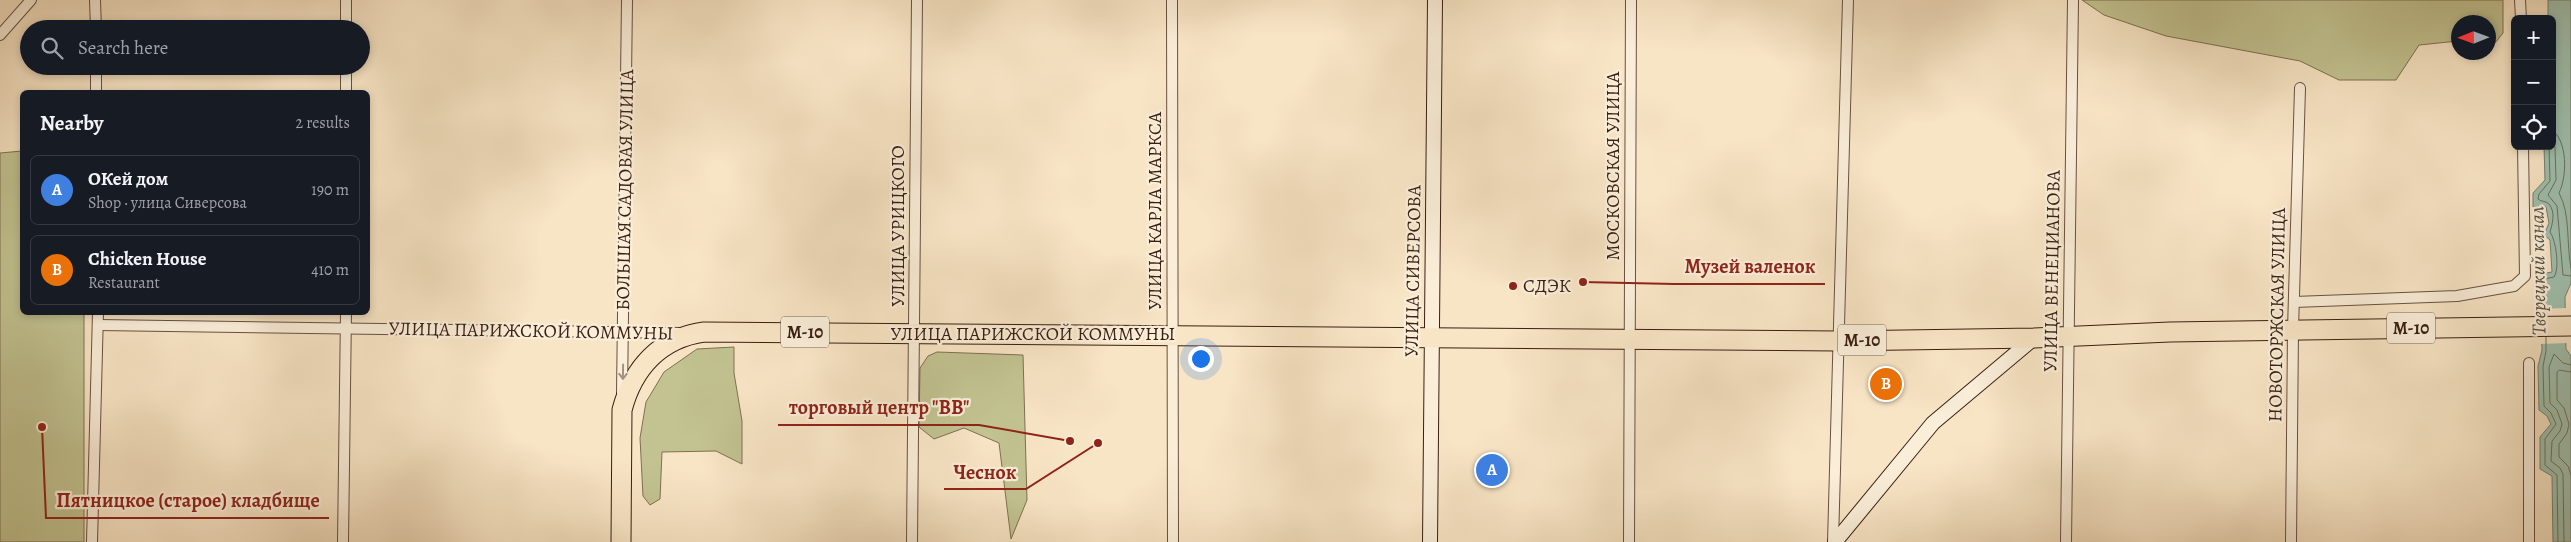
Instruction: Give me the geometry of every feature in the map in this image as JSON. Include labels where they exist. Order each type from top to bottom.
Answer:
[{"type":"highway","name":"М-10","points":[[1431,337],[1838,341],[2034,338],[2170,332],[2571,326]]},
{"type":"highway","name":"УЛИЦА ПАРИЖСКОЙ КОММУНЫ","points":[[648,358],[671,341],[694,333],[1431,337]]},
{"type":"highway","name":"БОЛЬШАЯ САДОВАЯ УЛИЦА","points":[[621,542],[622,410],[634,380],[648,358]]},
{"type":"street","points":[[0,35],[31,0]]},
{"type":"street","points":[[96,0],[96,20]]},
{"type":"street","points":[[346,0],[346,20]]},
{"type":"street","name":"БОЛЬШАЯ САДОВАЯ УЛИЦА","points":[[622,410],[627,0]]},
{"type":"street","name":"УЛИЦА УРИЦКОГО","points":[[912,542],[917,0]]},
{"type":"street","name":"УЛИЦА КАРЛА МАРКСА","points":[[1172,0],[1173,542]]},
{"type":"street","name":"УЛИЦА СИВЕРСОВА","points":[[1430,542],[1435,0]]},
{"type":"street","name":"МОСКОВСКАЯ УЛИЦА","points":[[1629,542],[1631,0]]},
{"type":"street","points":[[1834,542],[1848,0]]},
{"type":"street","name":"УЛИЦА ВЕНЕЦИАНОВА","points":[[2066,542],[2073,0]]},
{"type":"street","points":[[2520,0],[2520,15]]},
{"type":"street","points":[[96,75],[96,90]]},
{"type":"street","points":[[346,75],[346,90]]},
{"type":"street","name":"НОВОТОРЖСКАЯ УЛИЦА","points":[[2292,542],[2293,330],[2300,88]]},
{"type":"street","points":[[2294,302],[2457,296],[2514,286],[2525,276],[2523,150]]},
{"type":"street","points":[[92,542],[98,315]]},
{"type":"street","points":[[343,542],[346,315]]},
{"type":"street","name":"УЛИЦА ПАРИЖСКОЙ КОММУНЫ","points":[[98,325],[694,333]]},
{"type":"street","points":[[1834,542],[1933,423],[2034,338]]},
{"type":"street","points":[[2529,363],[2529,542]]},
{"type":"green space","points":[[2082,0],[2503,0],[2503,33],[2496,42],[2496,15],[2451,15],[2451,42],[2419,45],[2396,80],[2339,80],[2300,61],[2166,36],[2104,15]]},
{"type":"green space","points":[[20,151],[20,315],[84,315],[84,542],[0,542],[0,153]]},
{"type":"green space","points":[[734,347],[734,373],[742,421],[742,464],[716,451],[662,452],[660,499],[650,505],[643,496],[640,438],[646,402],[664,372],[697,349]]},
{"type":"green space","points":[[937,352],[1023,355],[1027,500],[1011,539],[999,443],[964,428],[934,439],[919,427],[920,368],[928,356]]},
{"type":"water","points":[[2548,0],[2571,0],[2571,283],[2565,297],[2566,349],[2571,356],[2571,542],[2553,542],[2552,476],[2540,469],[2540,437],[2551,424],[2547,416],[2539,410],[2538,366],[2542,350],[2540,302],[2534,286],[2541,274],[2552,272],[2550,240],[2544,235],[2549,223],[2546,207],[2533,207],[2533,193],[2545,180],[2544,150],[2556,150],[2556,15],[2548,15]]},
{"type":"pier","points":[[2567,308],[2568,343],[2539,344],[2538,309]]},
{"type":"place","name":"Музей валенок","points":[[1583,282]]},
{"type":"place","name":"СДЭК","points":[[1513,286]]},
{"type":"place","name":"Chicken House","points":[[1886,384]]},
{"type":"place","name":"Пятницкое (старое) кладбище","points":[[42,427]]},
{"type":"place","name":"торговый центр \"ВВ\"","points":[[1070,441]]},
{"type":"place","name":"Чеснок","points":[[1098,443]]},
{"type":"place","name":"ОКей дом","points":[[1492,470]]},
{"type":"water label","name":"Тверецкий канал","points":[[2538,271]]}]
